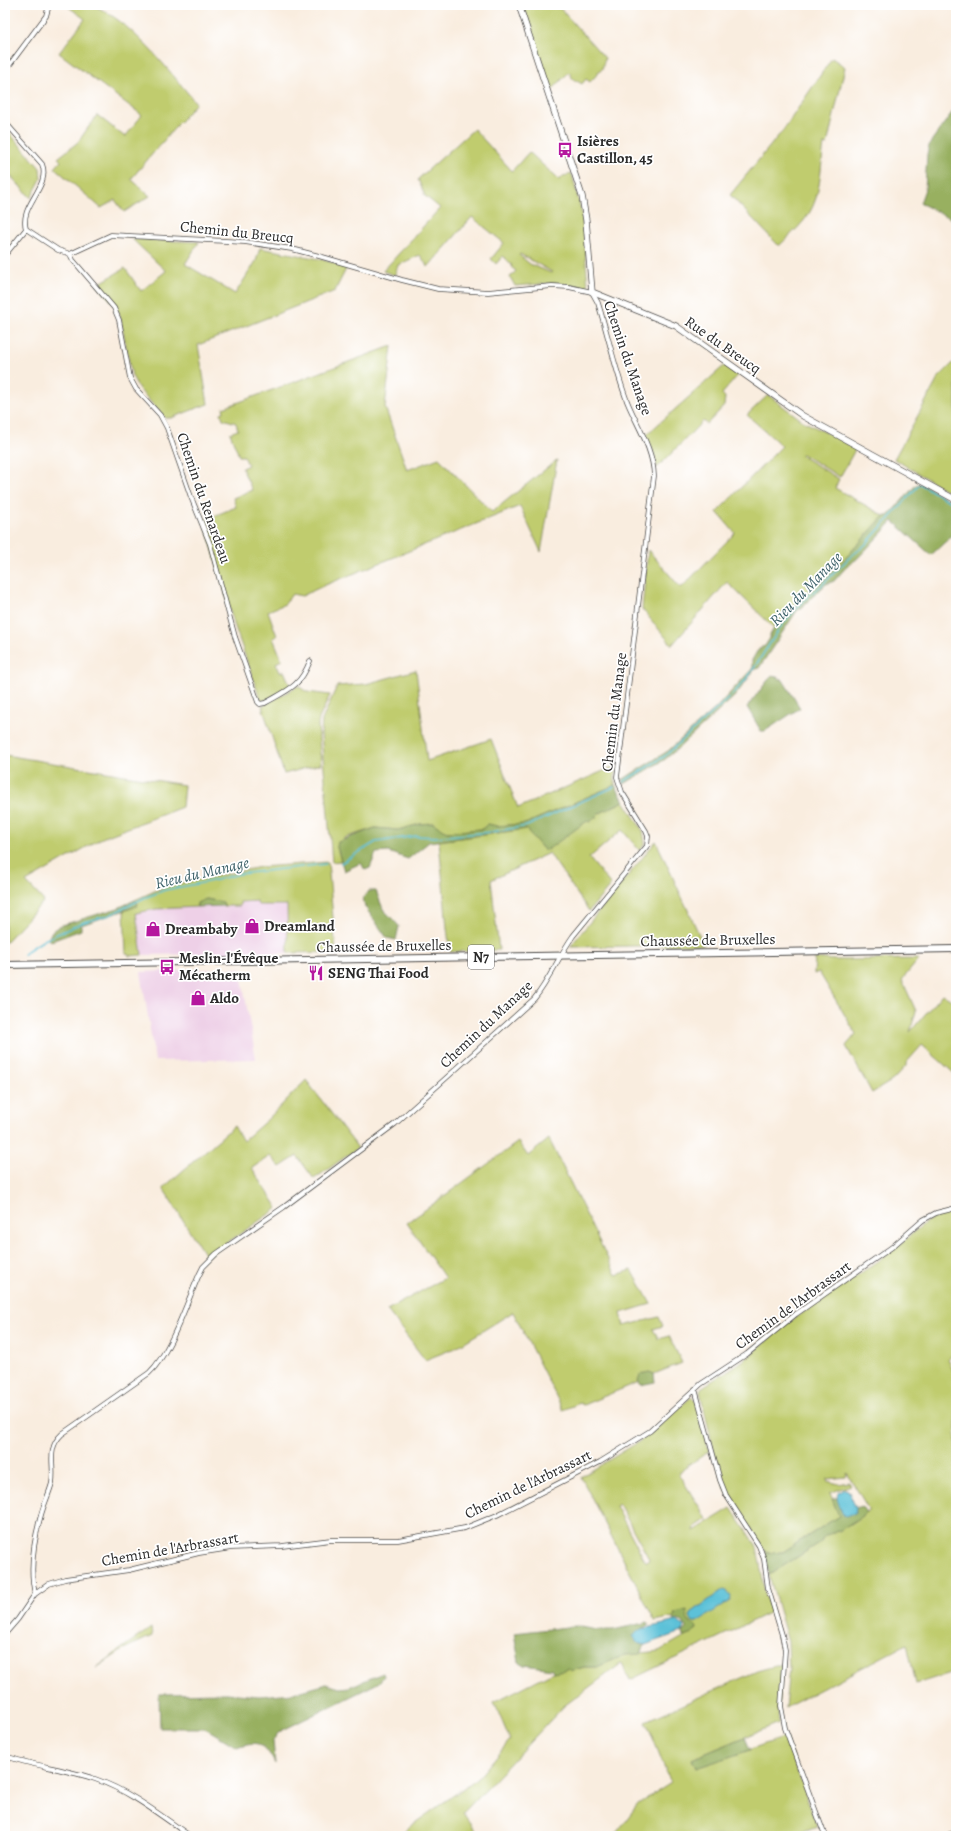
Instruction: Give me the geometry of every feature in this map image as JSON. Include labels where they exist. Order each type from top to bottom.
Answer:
[{"type":"main road","name":"Chaussée de Bruxelles","points":[[5,965],[956,949]]},
{"type":"street","points":[[5,71],[46,16],[49,5]]},
{"type":"street","points":[[519,5],[582,196],[592,292]]},
{"type":"street","points":[[5,122],[42,164],[45,170],[44,179],[27,212],[25,223],[26,228],[5,255]]},
{"type":"street","points":[[26,228],[58,250],[70,254]]},
{"type":"street","name":"Chemin du Breucq","points":[[70,254],[111,235],[245,242],[292,249],[421,286],[452,291]]},
{"type":"street","name":"Chemin du Renardeau","points":[[70,254],[78,266],[114,308],[119,320],[130,378],[136,389],[160,415],[167,428],[191,497],[210,544],[235,637],[258,702],[260,704],[265,703],[296,685],[306,674],[310,661]]},
{"type":"street","name":"Rue du Breucq","points":[[452,291],[488,292],[552,286],[569,287],[592,292],[676,326],[803,416],[956,500]]},
{"type":"street","name":"Chemin du Manage","points":[[35,1594],[32,1569],[35,1545],[41,1514],[52,1483],[52,1453],[55,1440],[157,1366],[165,1352],[199,1274],[208,1261],[284,1207],[395,1124],[534,999],[548,981],[560,956],[587,919],[644,850],[648,840],[646,831],[622,792],[617,777],[654,468],[650,450],[626,400],[598,303],[592,292]]},
{"type":"street","name":"Chemin de l'Arbrassart","points":[[35,1594],[49,1584],[65,1579],[129,1570],[217,1550],[282,1546],[331,1540],[398,1540],[465,1528],[497,1515],[618,1452],[650,1431],[695,1389],[747,1354],[796,1314],[892,1247],[924,1220],[936,1213],[956,1208]]},
{"type":"street","points":[[695,1389],[720,1480],[726,1495],[759,1546],[764,1559],[768,1588],[785,1650],[782,1716],[825,1836]]},
{"type":"street","points":[[5,1634],[35,1594]]},
{"type":"street","points":[[5,1756],[93,1778],[107,1784],[143,1804],[190,1836]]},
{"type":"street","points":[[944,1836],[956,1832]]},
{"type":"shaded area","points":[[257,901],[258,905],[287,905],[288,953],[142,955],[136,913],[156,909],[240,906],[240,902]]},
{"type":"shaded area","points":[[240,968],[256,1059],[155,1061],[141,972]]},
{"type":"green space","points":[[66,5],[91,5],[105,11],[119,21],[148,47],[196,103],[131,179],[150,196],[124,212],[115,200],[101,208],[55,168],[61,161],[58,158],[78,142],[97,115],[125,137],[142,115],[59,53],[85,19]]},
{"type":"green space","points":[[523,5],[557,5],[605,58],[602,69],[590,82],[586,79],[582,84],[573,79],[569,72],[551,91]]},
{"type":"green space","points":[[832,58],[845,67],[827,145],[824,144],[816,199],[810,212],[798,228],[779,246],[730,195],[784,129]]},
{"type":"green space","points":[[954,110],[956,112],[954,139],[956,221],[920,203],[925,189],[927,154],[929,146]]},
{"type":"green space","points":[[5,128],[40,168],[41,179],[31,198],[5,170]]},
{"type":"green space","points":[[474,129],[512,171],[529,152],[559,180],[563,176],[572,174],[582,214],[588,286],[585,288],[555,283],[515,286],[510,277],[516,271],[511,267],[512,265],[503,256],[496,264],[491,259],[504,243],[472,217],[428,267],[420,255],[398,265],[395,275],[383,271],[440,208],[425,196],[418,179]],"holes":[[[520,254],[552,272],[551,273],[530,264],[519,255]]]},
{"type":"green space","points":[[132,239],[199,242],[185,264],[235,294],[256,261],[260,248],[320,259],[347,267],[335,291],[198,345],[208,404],[171,418],[165,418],[139,389],[132,376],[120,316],[117,308],[97,285],[125,268],[141,291],[166,271]]},
{"type":"green space","points":[[392,346],[385,407],[407,470],[439,458],[492,512],[557,460],[541,552],[520,506],[323,586],[302,596],[292,594],[285,604],[268,611],[277,636],[273,638],[282,660],[276,663],[280,672],[284,671],[291,687],[267,700],[261,701],[234,624],[204,520],[236,507],[233,498],[252,490],[242,468],[248,465],[244,456],[239,456],[230,433],[238,430],[236,423],[223,419],[221,413],[224,412],[223,408]]},
{"type":"green space","points":[[956,360],[956,496],[894,459],[939,377]]},
{"type":"green space","points":[[725,365],[739,374],[722,394],[725,397],[724,406],[707,424],[703,421],[657,468],[654,454],[646,435]]},
{"type":"green space","points":[[768,395],[803,421],[856,448],[840,477],[802,454],[800,455],[839,479],[835,488],[884,516],[826,579],[810,589],[791,610],[782,615],[774,628],[727,582],[672,645],[642,609],[648,550],[681,588],[735,533],[717,512],[782,446],[747,415]]},
{"type":"green space","points":[[922,483],[956,504],[956,532],[931,555],[893,521],[857,559],[848,565],[834,581],[826,584],[796,612],[759,668],[755,669],[735,696],[664,760],[624,784],[622,780],[668,751],[716,708],[752,669],[752,660],[759,648],[765,646],[782,615],[791,610],[810,589],[826,579],[884,516],[888,516],[916,485]]},
{"type":"green space","points":[[416,670],[427,761],[491,739],[518,808],[615,766],[615,785],[525,824],[496,826],[488,824],[482,829],[446,832],[433,823],[420,824],[398,830],[375,828],[344,838],[337,847],[341,861],[332,862],[321,733],[322,720],[337,686],[366,684]]},
{"type":"green space","points":[[772,675],[783,680],[800,708],[765,731],[761,731],[747,707]]},
{"type":"green space","points":[[298,686],[307,692],[330,695],[319,719],[318,725],[321,764],[284,774],[262,706]]},
{"type":"green space","points":[[5,755],[184,785],[182,807],[102,838],[26,882],[44,901],[5,943]]},
{"type":"green space","points":[[615,785],[624,801],[600,813],[590,822],[587,821],[547,850],[543,849],[526,829],[429,842],[408,859],[388,852],[376,853],[370,868],[365,870],[361,863],[344,871],[337,847],[338,842],[375,828],[398,830],[420,824],[433,823],[447,832],[482,829],[488,824],[496,826],[525,824]]},
{"type":"green space","points":[[624,801],[643,831],[645,843],[640,851],[622,830],[589,858],[611,885],[589,911],[549,853],[491,880],[499,950],[450,952],[439,841],[527,829],[543,849],[587,821],[590,822],[600,813]]},
{"type":"green space","points":[[656,841],[704,945],[570,947],[577,938]]},
{"type":"green space","points":[[328,862],[336,952],[288,953],[287,905],[258,905],[257,901],[240,902],[240,906],[224,906],[224,904],[207,899],[197,903],[197,907],[156,909],[136,913],[142,955],[129,956],[129,954],[126,953],[124,911],[137,906],[138,903],[135,900],[166,886],[261,867]]},
{"type":"green space","points":[[369,891],[376,891],[383,909],[399,926],[396,940],[387,938],[365,907],[363,898]]},
{"type":"green space","points":[[206,899],[223,902],[224,906],[197,907],[197,903]]},
{"type":"green space","points":[[135,900],[138,903],[137,906],[81,925],[81,930],[51,941],[48,939],[52,931],[59,926],[118,908]]},
{"type":"green space","points":[[815,958],[834,960],[919,959],[902,980],[916,1011],[910,1032],[942,994],[956,1003],[956,1075],[922,1045],[893,1080],[872,1093],[846,1046],[856,1034],[819,972],[814,974]]},
{"type":"green space","points":[[306,1080],[358,1148],[314,1179],[297,1156],[280,1167],[270,1156],[252,1168],[278,1208],[206,1257],[163,1188],[234,1126],[243,1141],[268,1119]]},
{"type":"green space","points":[[549,1139],[616,1275],[632,1270],[651,1304],[621,1313],[624,1326],[659,1317],[663,1326],[653,1329],[658,1339],[669,1336],[682,1363],[654,1374],[649,1372],[640,1375],[639,1382],[583,1405],[580,1403],[563,1410],[513,1312],[455,1348],[425,1360],[387,1310],[445,1278],[407,1223],[518,1142],[528,1156]]},
{"type":"green space","points":[[956,1211],[956,1351],[948,1359],[956,1377],[956,1592],[952,1594],[956,1607],[956,1671],[916,1684],[907,1644],[785,1708],[789,1668],[788,1642],[769,1575],[821,1542],[824,1537],[837,1530],[840,1530],[869,1510],[847,1473],[846,1477],[827,1479],[827,1481],[839,1484],[849,1482],[851,1485],[830,1493],[839,1516],[783,1552],[772,1553],[765,1551],[725,1488],[716,1460],[700,1392],[701,1388],[747,1358],[782,1327],[887,1255],[926,1222],[938,1215]]},
{"type":"green space","points":[[649,1372],[654,1374],[655,1382],[640,1385],[638,1380],[640,1375]]},
{"type":"green space","points":[[692,1396],[697,1401],[709,1451],[678,1473],[707,1519],[695,1527],[694,1531],[731,1508],[757,1547],[765,1593],[771,1612],[630,1680],[622,1663],[564,1706],[463,1813],[479,1836],[406,1836],[404,1831],[479,1777],[510,1740],[494,1702],[553,1672],[569,1668],[571,1671],[584,1667],[597,1667],[625,1655],[659,1651],[697,1629],[696,1626],[690,1623],[686,1616],[687,1612],[675,1613],[674,1617],[655,1621],[581,1477],[640,1441]],"holes":[[[619,1504],[649,1559],[648,1561],[645,1561],[616,1506]],[[724,1589],[697,1622],[693,1622],[690,1617],[691,1613]]]},
{"type":"green space","points":[[837,1498],[843,1516],[855,1513],[856,1508],[861,1506],[866,1512],[839,1531],[837,1530],[824,1537],[821,1542],[769,1575],[765,1551],[772,1553],[783,1552],[839,1516],[832,1499]]},
{"type":"green space","points":[[687,1610],[687,1618],[696,1626],[697,1629],[690,1634],[683,1636],[682,1633],[686,1628],[683,1622],[674,1619],[675,1613]]},
{"type":"green space","points":[[648,1622],[649,1625],[642,1629],[638,1643],[645,1645],[641,1654],[625,1655],[597,1667],[584,1667],[571,1671],[569,1669],[553,1672],[552,1669],[524,1665],[519,1662],[514,1633],[576,1626],[597,1630],[613,1630]]},
{"type":"green space","points":[[151,1628],[152,1636],[126,1648],[96,1668],[129,1643]]},
{"type":"green space","points":[[782,1664],[778,1708],[779,1723],[692,1759],[696,1768],[785,1737],[817,1826],[791,1836],[614,1836],[638,1804],[671,1783],[646,1721],[757,1671]]},
{"type":"green space","points":[[383,1673],[384,1676],[378,1683],[279,1732],[273,1740],[275,1764],[268,1752],[260,1745],[251,1743],[237,1747],[205,1728],[160,1728],[159,1694],[227,1693],[259,1696],[293,1693],[326,1684],[340,1688],[349,1687]]},
{"type":"green space","points":[[745,1737],[750,1750],[696,1768],[692,1759]]},
{"type":"water","points":[[845,1489],[848,1490],[856,1508],[855,1513],[846,1517],[843,1516],[837,1498],[838,1493]]},
{"type":"water","points":[[724,1589],[727,1590],[731,1597],[730,1601],[697,1622],[693,1622],[690,1617],[691,1613]]},
{"type":"water","points":[[677,1621],[684,1626],[682,1632],[645,1645],[638,1643],[633,1636],[642,1629]]},
{"type":"waterway","name":"Rieu du Manage","points":[[623,782],[665,756],[732,695],[748,677],[784,622],[808,596],[821,586],[849,558],[865,545],[920,484],[956,505]]},
{"type":"waterway","name":"Rieu du Manage","points":[[341,863],[376,842],[416,836],[436,837],[491,832],[527,826],[614,787]]},
{"type":"waterway","name":"Rieu du Manage","points":[[24,955],[27,951],[44,940],[84,922],[110,915],[144,898],[165,890],[239,874],[326,864]]},
{"type":"place","name":"Isières Castillon, 45","points":[[565,150]]},
{"type":"place","name":"Dreamland","points":[[252,926]]},
{"type":"place","name":"Dreambaby","points":[[153,929]]},
{"type":"place","name":"Meslin-l'Évêque Mécatherm","points":[[167,967]]},
{"type":"place","name":"SENG Thai Food","points":[[316,973]]},
{"type":"place","name":"Aldo","points":[[198,998]]}]
